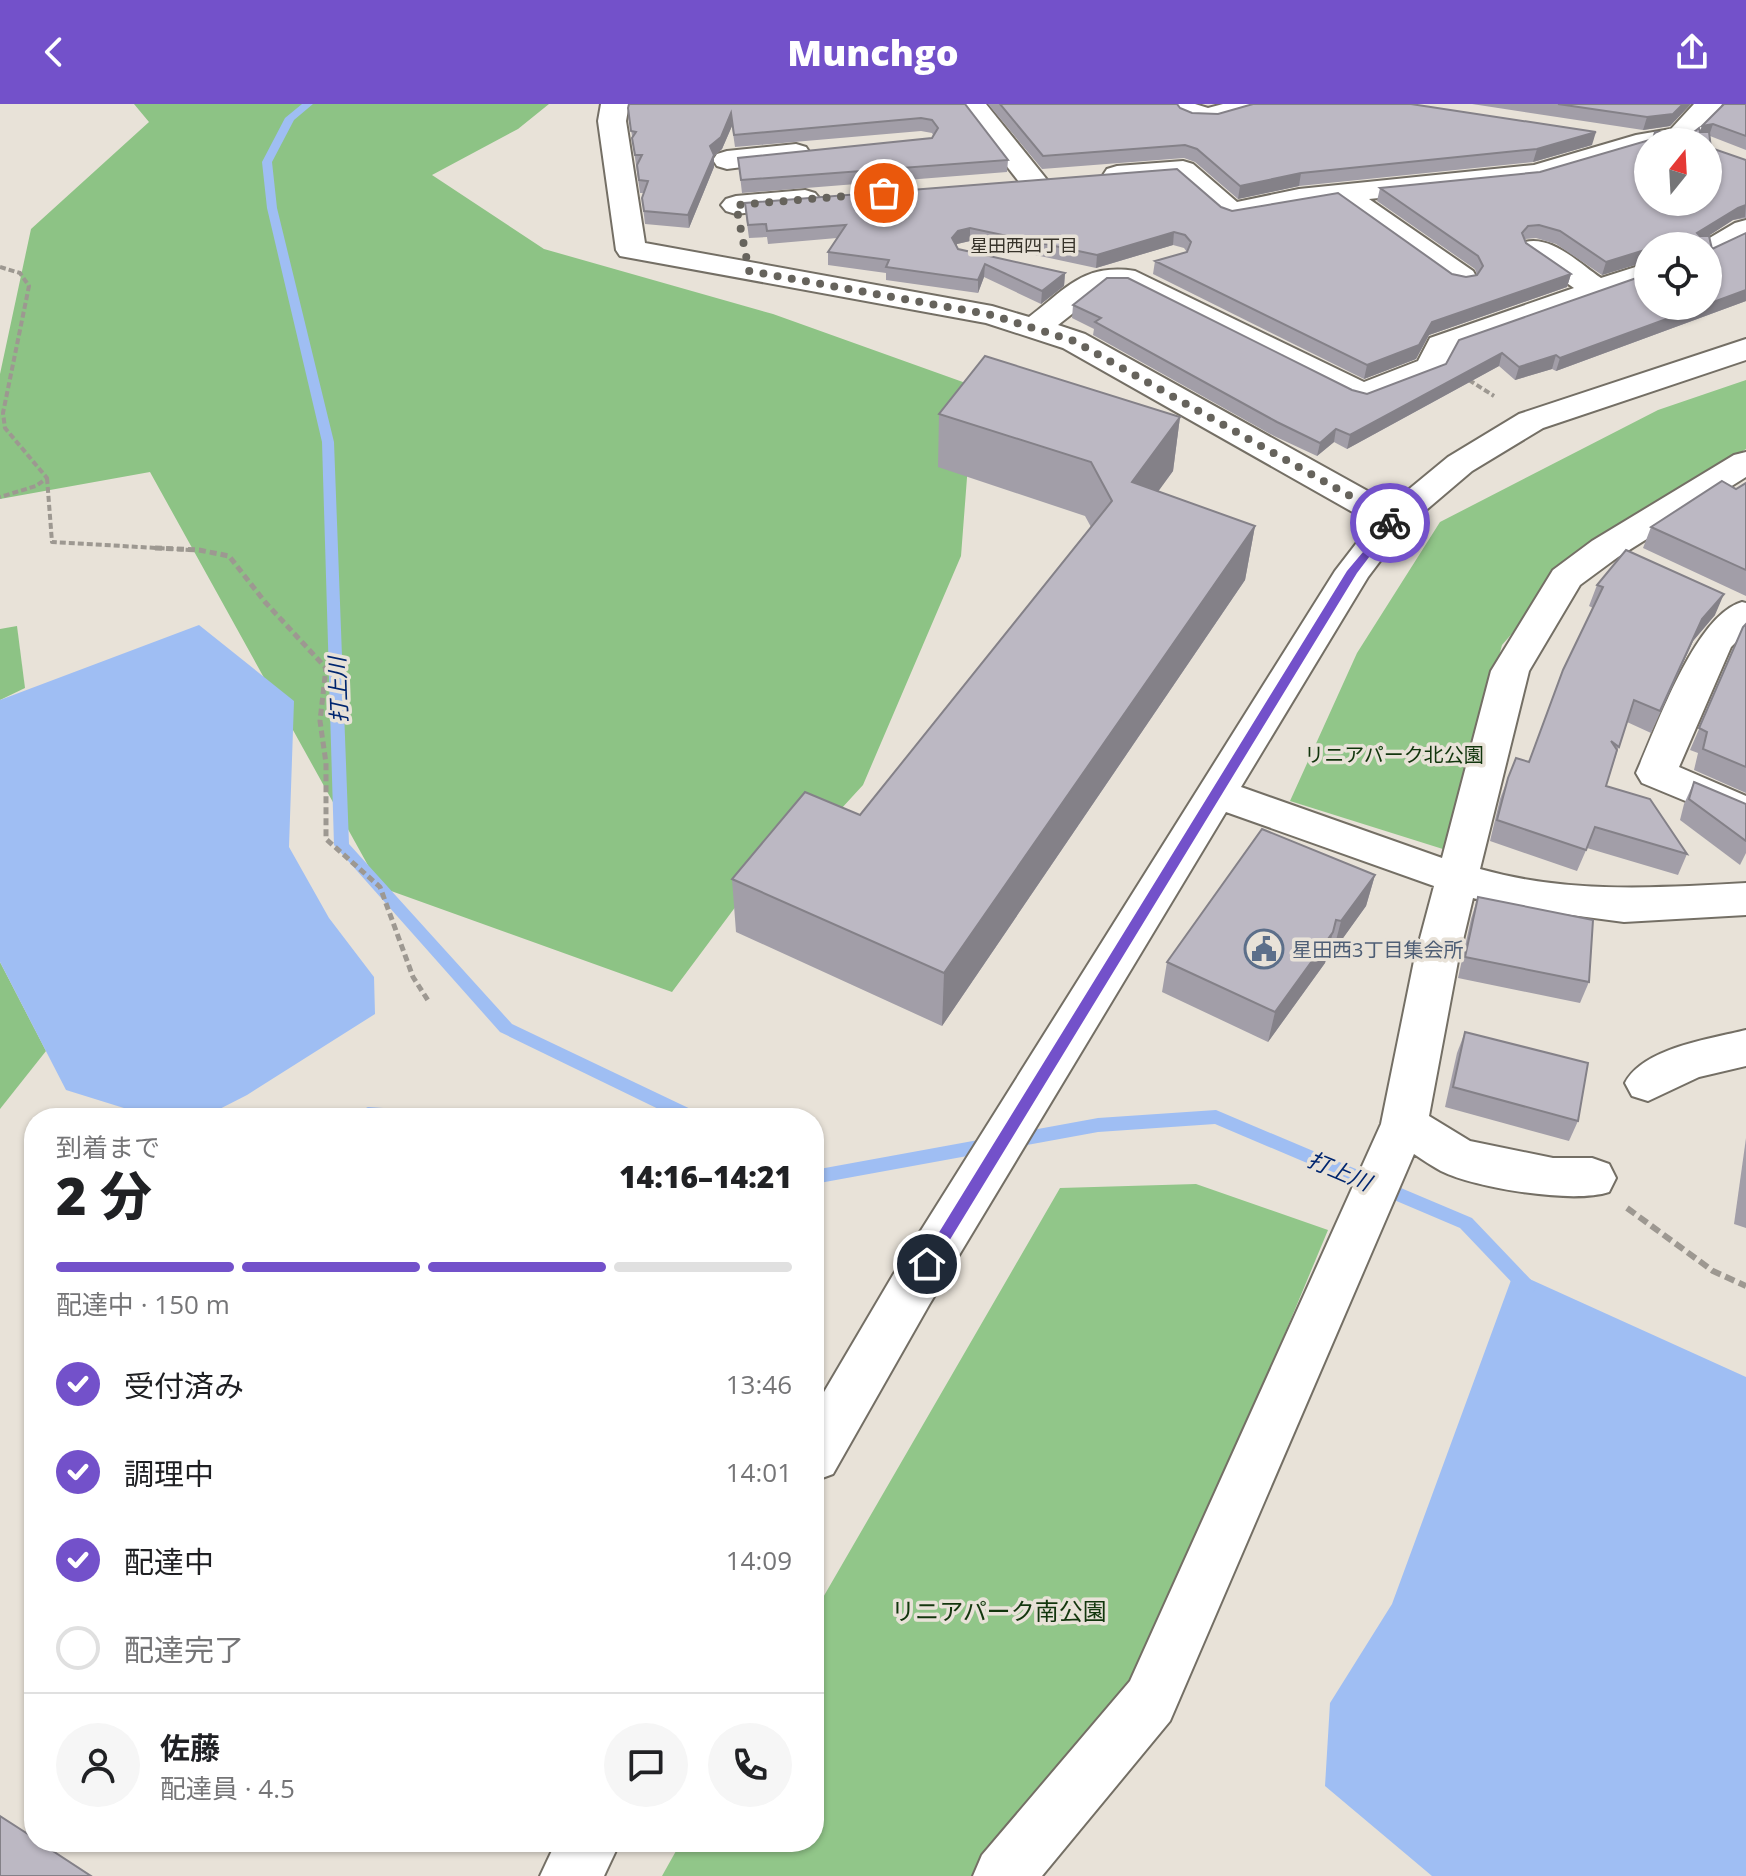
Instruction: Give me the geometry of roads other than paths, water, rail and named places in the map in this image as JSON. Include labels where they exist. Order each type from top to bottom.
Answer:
[{"type":"street","points":[[615,104],[612,121],[631,250],[743,238],[830,197]]},
{"type":"street","points":[[972,104],[1033,181]]},
{"type":"street","points":[[1186,110],[1207,117],[1254,104]]},
{"type":"street","points":[[1695,128],[1708,104]]},
{"type":"street","points":[[721,130],[743,238]]},
{"type":"street","points":[[1585,132],[1634,139]]},
{"type":"street","points":[[1093,177],[1183,170],[1231,212],[1299,198],[1536,173],[1634,144]]},
{"type":"street","points":[[727,160],[817,151]]},
{"type":"street","points":[[1002,184],[1063,179]]},
{"type":"street","points":[[1342,194],[1462,278]]},
{"type":"street","points":[[1722,242],[1746,229]]},
{"type":"street","points":[[743,238],[1074,341],[1393,520]]},
{"type":"street","points":[[1536,248],[1598,290]]},
{"type":"street","points":[[1036,327],[1106,278],[1160,260]]},
{"type":"street","points":[[1054,271],[1135,280],[1363,394],[1431,367],[1441,345],[1634,277]]},
{"type":"street","points":[[824,1440],[911,1290],[1353,571],[1393,520],[1460,464],[1531,421],[1746,349]]},
{"type":"street","points":[[1003,1876],[1150,1701],[1404,1124],[1456,878],[1497,732],[1510,671],[1566,578],[1625,558],[1746,462]]},
{"type":"street","points":[[1734,608],[1715,642],[1656,773],[1746,812]]},
{"type":"street","points":[[1217,794],[1456,878],[1503,891],[1624,906],[1745,901]]},
{"type":"street","points":[[1648,1083],[1688,1062],[1746,1048]]},
{"type":"street","points":[[1404,1124],[1459,1158],[1607,1192]]},
{"type":"street","points":[[570,1876],[584,1852]]},
{"type":"water","points":[[199,625],[294,701],[289,847],[329,918],[374,977],[375,1014],[222,1108],[124,1108],[66,1090],[0,962],[0,700]]},
{"type":"water","points":[[1514,1272],[1746,1377],[1746,1876],[1432,1876],[1325,1786],[1330,1703],[1392,1604]]},
{"type":"waterway","name":"打上川","points":[[308,104],[290,118],[267,162],[272,208],[328,442],[342,845],[506,1028],[672,1108]]},
{"type":"waterway","name":"打上川","points":[[824,1175],[1098,1125],[1216,1117],[1466,1223],[1527,1287]]},
{"type":"place","name":"星田西3丁目集会所","points":[[1264,949]]},
{"type":"district","name":"星田西四丁目","points":[[1024,245]]},
{"type":"park label","name":"リニアパーク北公園","points":[[1394,754]]},
{"type":"park label","name":"リニアパーク南公園","points":[[999,1610]]}]
